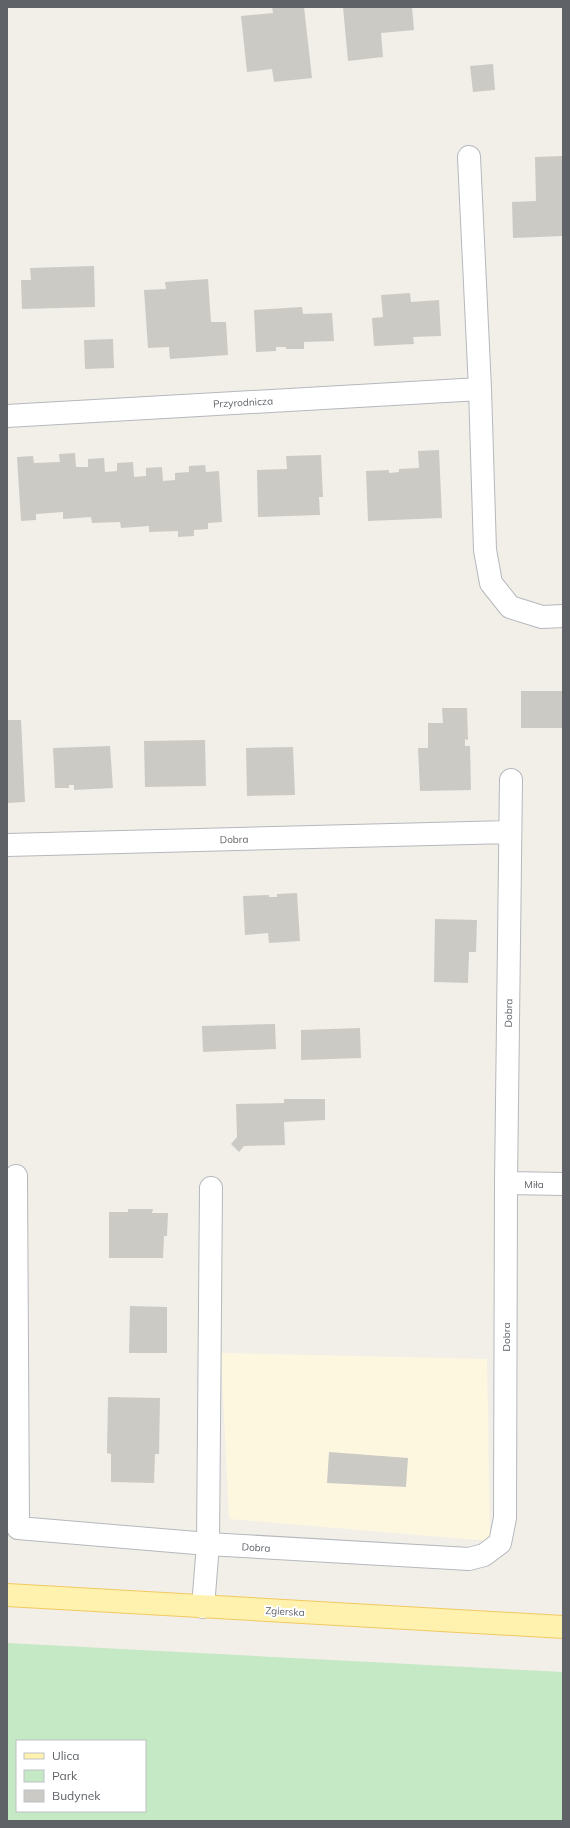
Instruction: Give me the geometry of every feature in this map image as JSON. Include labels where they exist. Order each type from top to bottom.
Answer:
[{"type":"main road","name":"Zgierska","points":[[7,1595],[563,1627]]},
{"type":"street","points":[[469,157],[480,388],[485,550],[491,583],[510,607],[542,617],[563,616]]},
{"type":"street","name":"Przyrodnicza","points":[[7,416],[480,388]]},
{"type":"street","name":"Dobra","points":[[16,1176],[18,1528],[208,1544],[469,1559],[484,1555],[500,1542],[505,1518],[506,1184],[509,832],[511,780]]},
{"type":"street","name":"Dobra","points":[[7,845],[509,832]]},
{"type":"street","name":"Miła","points":[[506,1184],[563,1184]]},
{"type":"street","points":[[203,1607],[208,1544],[210,1188]]},
{"type":"shaded area","points":[[221,1353],[487,1359],[490,1541],[229,1519]]},
{"type":"green space","points":[[7,1643],[563,1672],[563,1821],[7,1821]]},
{"type":"building","points":[[272,7],[304,7],[312,78],[274,82],[272,69],[247,72],[241,16],[273,13]]},
{"type":"building","points":[[343,7],[412,7],[414,30],[381,33],[383,57],[348,61]]},
{"type":"building","points":[[493,64],[495,90],[473,92],[470,66]]},
{"type":"building","points":[[563,156],[563,236],[513,238],[512,202],[536,201],[535,157]]},
{"type":"building","points":[[94,266],[95,307],[22,309],[21,280],[31,280],[30,268]]},
{"type":"building","points":[[208,279],[211,322],[226,322],[228,355],[170,359],[169,347],[148,348],[144,290],[166,289],[165,282]]},
{"type":"building","points":[[410,293],[411,302],[439,300],[441,336],[413,337],[414,344],[374,346],[372,318],[383,317],[381,295]]},
{"type":"building","points":[[302,307],[303,314],[332,313],[334,341],[304,342],[304,349],[286,349],[286,347],[276,347],[276,351],[256,352],[254,310]]},
{"type":"building","points":[[113,339],[114,368],[85,369],[84,340]]},
{"type":"building","points":[[439,450],[442,518],[368,521],[366,471],[389,470],[389,473],[399,472],[399,469],[419,468],[418,451]]},
{"type":"building","points":[[75,453],[76,467],[88,467],[88,459],[104,458],[105,472],[117,471],[117,463],[133,462],[134,477],[146,476],[146,468],[162,467],[163,481],[175,480],[175,473],[189,472],[189,466],[205,465],[206,472],[219,471],[222,522],[208,523],[208,529],[194,530],[194,536],[178,537],[178,531],[149,532],[149,526],[121,528],[120,522],[92,523],[91,517],[63,519],[63,512],[36,514],[36,520],[21,521],[17,457],[33,456],[34,463],[60,462],[59,454]]},
{"type":"building","points":[[321,455],[323,497],[319,497],[320,515],[258,517],[257,470],[287,469],[286,456]]},
{"type":"building","points":[[521,691],[563,691],[563,728],[521,728]]},
{"type":"building","points":[[442,708],[467,708],[468,740],[465,739],[465,746],[470,746],[471,790],[420,791],[418,748],[428,748],[428,723],[443,723]]},
{"type":"building","points":[[7,720],[21,720],[25,802],[7,803]]},
{"type":"building","points":[[205,740],[206,786],[145,787],[144,741]]},
{"type":"building","points":[[110,746],[113,788],[74,790],[74,785],[69,785],[69,788],[55,788],[53,748]]},
{"type":"building","points":[[293,747],[295,795],[247,796],[246,748]]},
{"type":"building","points":[[297,893],[300,941],[269,943],[268,933],[245,935],[243,896],[269,895],[269,897],[277,897],[277,894]]},
{"type":"building","points":[[435,919],[477,920],[476,952],[469,952],[468,983],[434,982]]},
{"type":"building","points":[[275,1024],[276,1049],[203,1052],[202,1026]]},
{"type":"building","points":[[360,1028],[361,1058],[301,1060],[301,1030]]},
{"type":"building","points":[[284,1099],[325,1099],[325,1120],[284,1122],[285,1145],[244,1146],[239,1152],[231,1144],[237,1137],[236,1104],[284,1103]]},
{"type":"building","points":[[128,1209],[153,1209],[152,1213],[168,1213],[167,1236],[164,1236],[163,1258],[109,1258],[109,1212],[128,1212]]},
{"type":"building","points":[[130,1306],[167,1307],[167,1353],[129,1353]]},
{"type":"building","points":[[108,1397],[160,1398],[159,1454],[155,1454],[154,1483],[111,1482],[111,1454],[107,1453]]},
{"type":"building","points":[[329,1452],[408,1458],[406,1487],[327,1483]]}]
